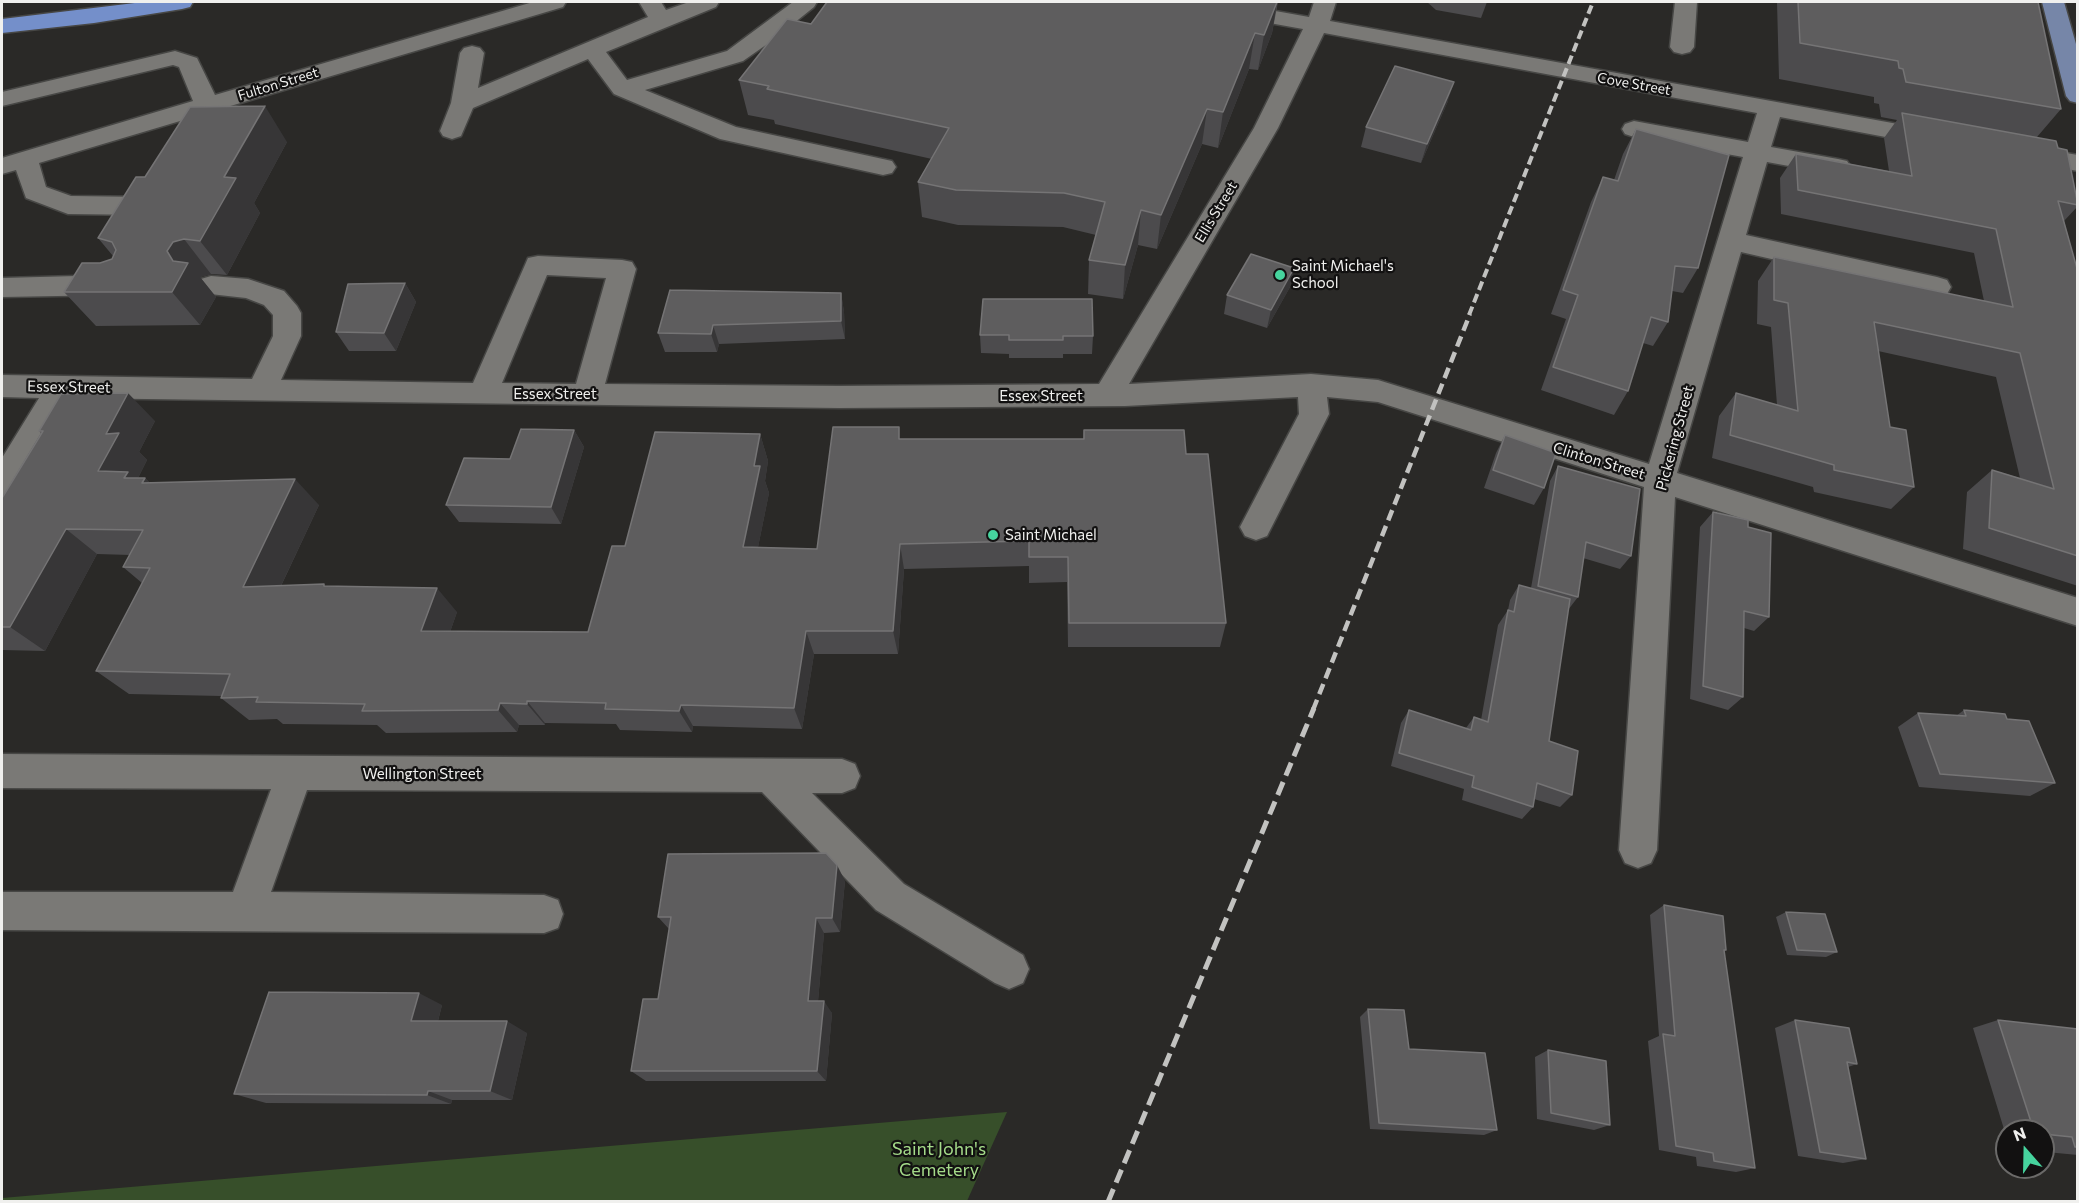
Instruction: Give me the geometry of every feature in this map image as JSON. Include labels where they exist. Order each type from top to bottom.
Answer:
[{"type":"highway","points":[[2,7],[70,2]]},
{"type":"highway","points":[[2,26],[94,16],[182,2]]},
{"type":"main road","points":[[2053,2],[2078,96]]},
{"type":"street","name":"Fulton Street","points":[[13,162],[555,2]]},
{"type":"street","points":[[463,103],[592,49],[656,11],[708,2]]},
{"type":"street","points":[[622,89],[735,56],[806,2]]},
{"type":"street","name":"Cove Street","points":[[1195,2],[1321,13],[1770,109],[1952,141]]},
{"type":"street","points":[[1682,46],[1686,2]]},
{"type":"street","name":"Ellis Street","points":[[1108,395],[1266,128],[1321,13]]},
{"type":"street","points":[[592,49],[622,89],[729,134],[883,167]]},
{"type":"street","points":[[452,131],[463,103],[472,53]]},
{"type":"street","points":[[2,99],[175,58],[189,63],[207,105]]},
{"type":"street","name":"Pickering Street","points":[[1638,850],[1660,480],[1770,109]]},
{"type":"street","points":[[1634,129],[1858,171]]},
{"type":"street","points":[[1998,149],[2078,164]]},
{"type":"street","points":[[13,162],[35,192],[68,205],[146,206]]},
{"type":"street","points":[[1731,241],[1937,287]]},
{"type":"street","points":[[483,394],[538,265],[622,269],[587,395]]},
{"type":"street","points":[[2,288],[130,285]]},
{"type":"street","points":[[211,286],[248,289],[274,298],[287,313],[287,336],[262,390]]},
{"type":"street","points":[[1256,527],[1314,414],[1311,385]]},
{"type":"street","name":"Clinton Street","points":[[1108,395],[1311,385],[1378,392],[2078,612]]},
{"type":"street","name":"Essex Street","points":[[2,386],[587,395],[839,397],[1108,395]]},
{"type":"street","points":[[2,484],[61,386]]},
{"type":"street","name":"Wellington Street","points":[[2,771],[842,776]]},
{"type":"street","points":[[245,911],[295,773]]},
{"type":"street","points":[[770,776],[890,897],[1010,969]]},
{"type":"street","points":[[2,911],[544,914]]},
{"type":"green space","name":"Saint John's Cemetery","points":[[1007,1112],[967,1201],[2,1201],[2,1198]]},
{"type":"building","points":[[827,2],[1277,2],[1264,35],[1255,33],[1223,112],[1207,109],[1161,215],[1141,210],[1125,265],[1089,260],[1105,202],[1064,193],[956,190],[918,182],[949,128],[767,89],[769,86],[739,80],[787,19],[811,24]]},
{"type":"building","points":[[1798,2],[2038,2],[2061,109],[1906,82],[1903,69],[1899,68],[1898,61],[1800,43]]},
{"type":"building","points":[[1395,66],[1454,82],[1427,144],[1366,127]]},
{"type":"building","points":[[265,106],[224,177],[236,178],[200,241],[184,239],[173,242],[167,251],[173,261],[188,263],[172,292],[64,292],[82,263],[100,263],[112,259],[116,250],[112,242],[98,238],[136,177],[145,177],[190,107]]},
{"type":"building","points":[[1902,113],[2056,141],[2058,148],[2067,150],[2078,205],[2058,201],[2078,272],[2078,556],[1989,528],[1992,470],[2054,489],[2020,353],[1874,322],[1890,427],[1906,430],[1914,487],[1834,470],[1834,465],[1730,435],[1736,393],[1798,411],[1788,303],[1774,300],[1774,257],[2013,307],[1996,229],[1798,190],[1796,154],[1912,176]]},
{"type":"building","points":[[1636,129],[1729,155],[1698,268],[1675,266],[1668,322],[1651,317],[1628,391],[1553,367],[1578,295],[1563,290],[1603,177],[1618,181]]},
{"type":"building","points":[[1251,254],[1294,268],[1271,310],[1227,295]]},
{"type":"building","points":[[405,283],[384,333],[336,332],[348,284]]},
{"type":"building","points":[[670,290],[841,293],[841,321],[713,325],[711,334],[658,333]]},
{"type":"building","points":[[983,299],[1092,299],[1093,336],[1063,336],[1063,340],[1009,340],[1009,335],[980,335]]},
{"type":"building","points":[[128,393],[106,434],[119,433],[98,471],[128,472],[124,478],[145,478],[142,483],[295,479],[243,587],[324,584],[324,586],[437,588],[421,631],[588,632],[612,546],[625,546],[655,432],[760,434],[754,466],[760,466],[743,547],[817,549],[833,427],[899,427],[899,439],[1084,439],[1084,430],[1184,430],[1186,454],[1208,454],[1226,623],[1069,623],[1068,557],[1029,557],[1029,541],[900,544],[893,631],[806,631],[794,708],[681,705],[679,711],[605,709],[606,703],[527,701],[527,704],[500,703],[498,710],[362,711],[365,704],[256,702],[258,697],[221,698],[230,674],[96,671],[150,568],[123,567],[143,530],[66,529],[10,627],[2,627],[2,498],[43,431],[39,431],[61,394]]},
{"type":"building","points":[[521,429],[574,430],[551,507],[446,505],[464,458],[510,459]]},
{"type":"building","points":[[1505,435],[1556,453],[1544,488],[1493,470]]},
{"type":"building","points":[[1558,466],[1640,489],[1631,556],[1586,542],[1578,597],[1538,586]]},
{"type":"building","points":[[1713,512],[1748,520],[1748,527],[1771,533],[1769,617],[1744,611],[1743,697],[1703,686]]},
{"type":"building","points":[[1519,585],[1570,599],[1549,741],[1578,751],[1572,795],[1537,783],[1533,807],[1472,787],[1474,776],[1399,753],[1409,710],[1471,730],[1474,717],[1488,722],[1508,610],[1514,612]]},
{"type":"building","points":[[1964,710],[2005,714],[2007,719],[2029,721],[2055,783],[1940,774],[1918,713],[1966,716]]},
{"type":"building","points":[[826,853],[837,865],[832,918],[816,918],[808,1001],[824,1001],[817,1071],[631,1071],[643,999],[658,999],[671,917],[658,917],[668,854]]},
{"type":"building","points":[[1664,905],[1723,916],[1726,950],[1724,950],[1755,1168],[1714,1161],[1713,1153],[1676,1146],[1663,1034],[1675,1036]]},
{"type":"building","points":[[1786,912],[1825,914],[1837,952],[1797,950]]},
{"type":"building","points":[[269,992],[419,993],[411,1021],[507,1021],[490,1091],[428,1091],[427,1095],[234,1094]]},
{"type":"building","points":[[1368,1009],[1404,1010],[1409,1049],[1485,1053],[1497,1130],[1379,1123]]},
{"type":"building","points":[[1795,1020],[1849,1028],[1857,1064],[1847,1062],[1866,1159],[1820,1152]]},
{"type":"building","points":[[1998,1020],[2078,1029],[2078,1147],[2075,1147],[2072,1137],[2055,1135],[2055,1119],[2030,1119]]},
{"type":"building","points":[[1548,1050],[1606,1061],[1610,1125],[1551,1113]]},
{"type":"railway","points":[[1469,315],[1593,2]]},
{"type":"railway","points":[[1313,710],[1470,314]]},
{"type":"railway","points":[[1108,1202],[1314,708]]},
{"type":"place","name":"Saint Michael's School","points":[[1280,275]]},
{"type":"place","name":"Saint Michael","points":[[993,535]]}]
